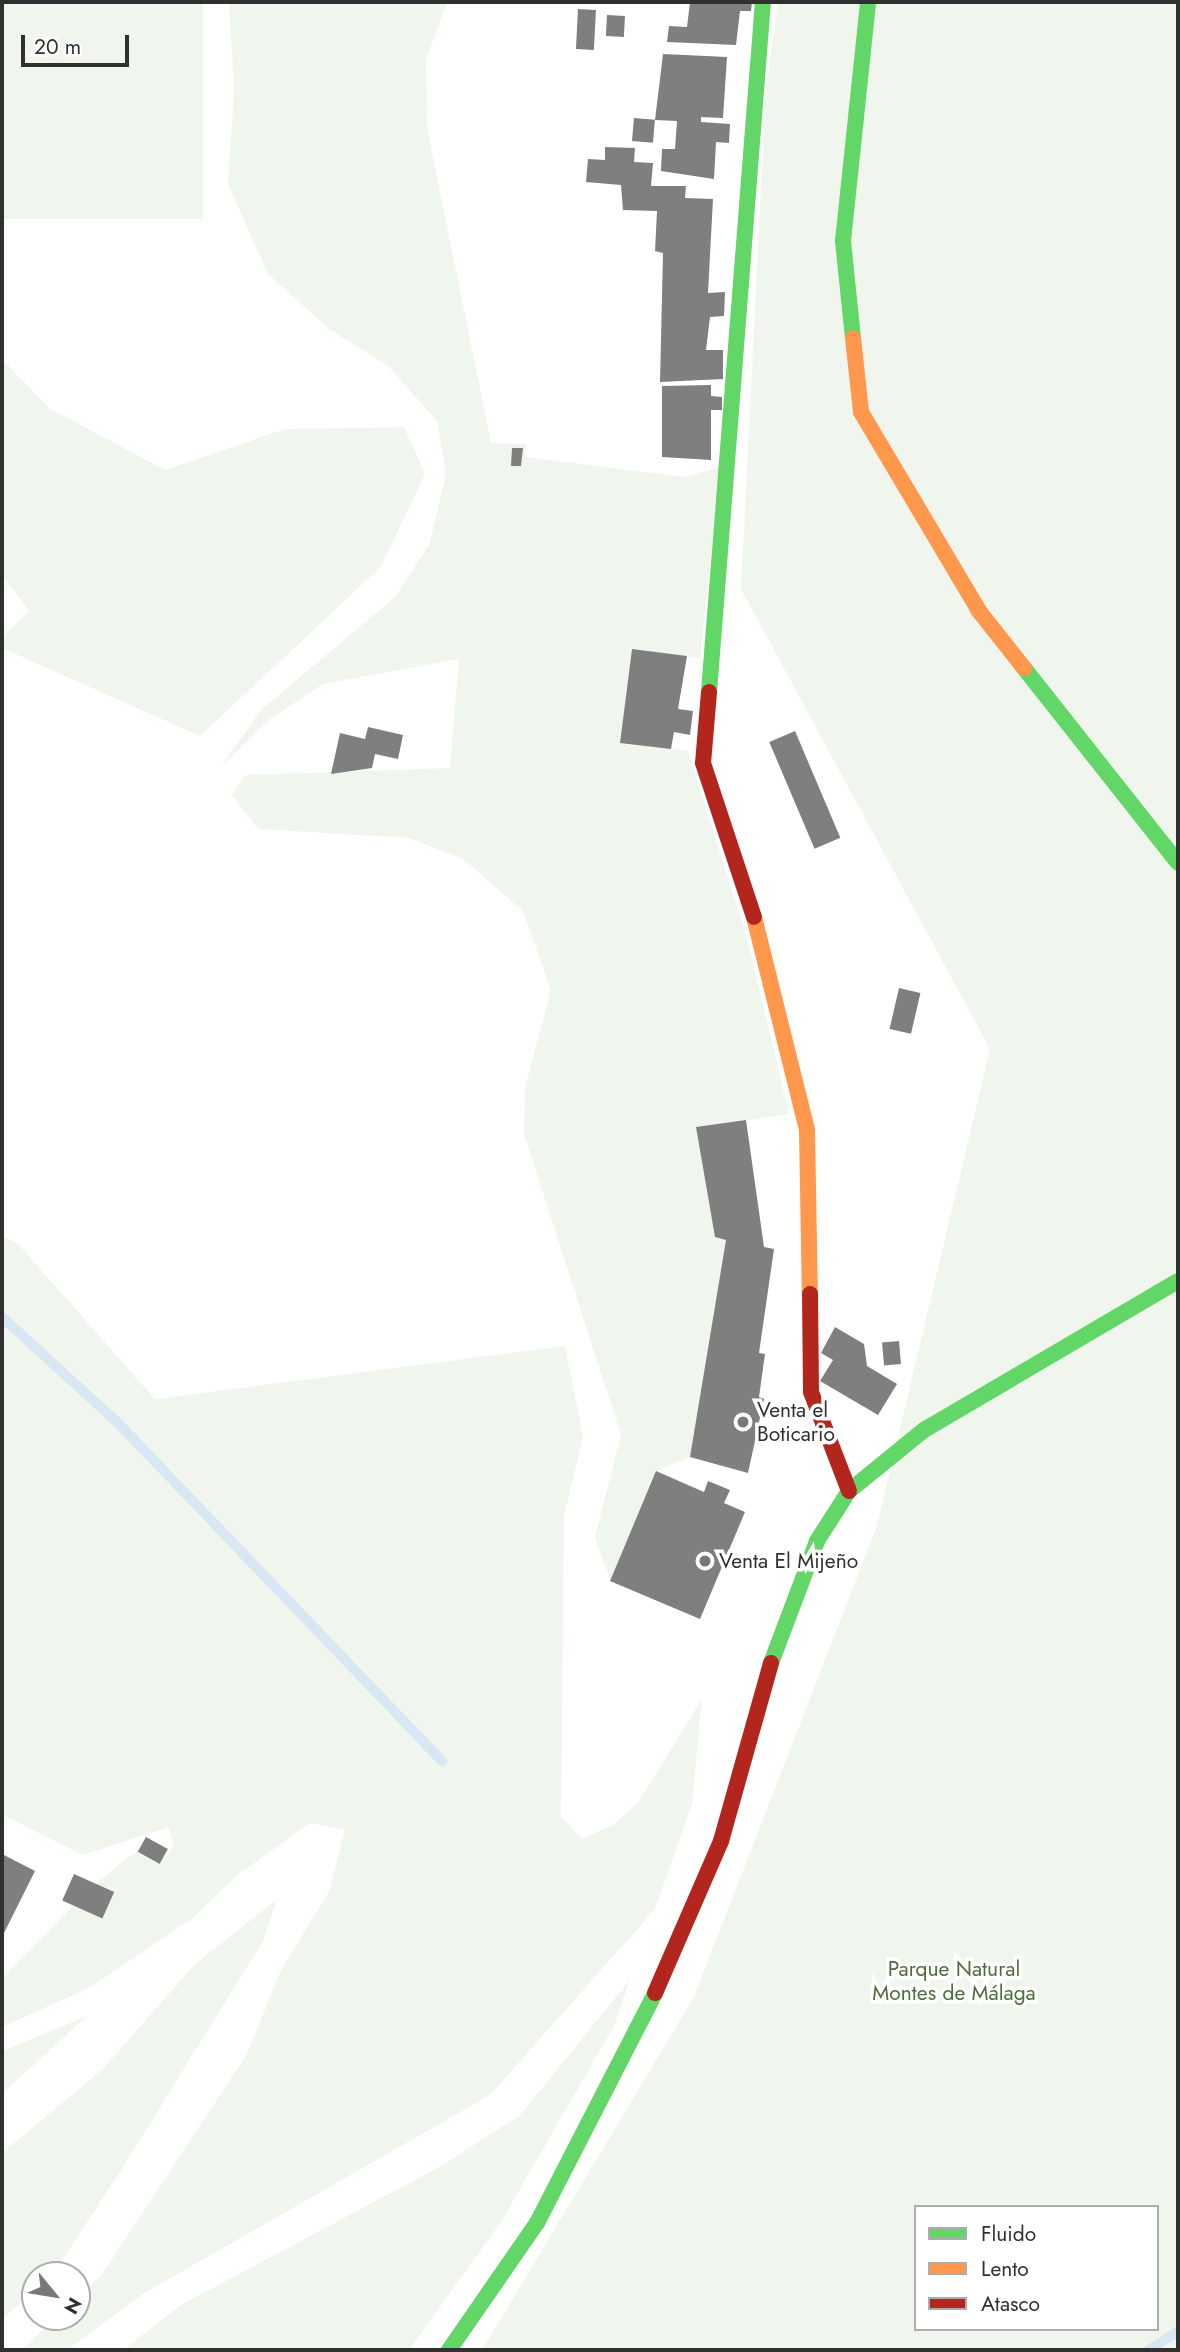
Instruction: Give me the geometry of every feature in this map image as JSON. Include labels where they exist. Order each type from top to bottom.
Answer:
[{"type":"main road","points":[[763,2],[741,348],[703,763],[758,930],[807,1130],[811,1392],[849,1491]]},
{"type":"main road","points":[[868,2],[843,241],[861,412],[979,611],[1178,863]]},
{"type":"main road","points":[[449,2350],[537,2223],[649,2007],[721,1841],[780,1631],[817,1541],[849,1491],[924,1430],[1178,1281]]},
{"type":"green space","points":[[2,2],[203,2],[203,219],[2,219]]},
{"type":"green space","points":[[229,2],[447,2],[426,60],[427,128],[491,443],[526,444],[525,457],[684,477],[720,467],[700,658],[632,649],[620,742],[688,751],[747,938],[789,1114],[697,1128],[715,1237],[726,1240],[690,1457],[656,1471],[610,1581],[595,1537],[621,1435],[524,1134],[525,1088],[551,990],[523,911],[463,859],[409,838],[258,829],[232,795],[245,775],[450,768],[459,659],[323,684],[270,719],[220,768],[261,710],[395,597],[430,543],[446,474],[437,421],[388,366],[329,329],[268,274],[228,184],[234,92]]},
{"type":"green space","name":"Parque Natural Montes de Málaga","points":[[778,2],[1178,2],[1178,2350],[482,2350],[694,1997],[877,1526],[990,1049],[741,589],[766,87]]},
{"type":"green space","points":[[2,359],[49,408],[165,470],[285,429],[404,427],[425,474],[380,568],[200,736],[2,648],[2,637],[29,611],[2,575]]},
{"type":"green space","points":[[2,1236],[18,1244],[155,1399],[565,1346],[583,1436],[564,1516],[561,1817],[582,1839],[613,1825],[638,1803],[702,1699],[692,1804],[655,1909],[490,2095],[146,2292],[67,2350],[21,2350],[42,2331],[91,2331],[91,2285],[101,2276],[247,2054],[281,1970],[329,1892],[345,1830],[310,1823],[236,1876],[194,1917],[91,1987],[2,2027],[2,1978],[74,1905],[103,1918],[114,1892],[96,1884],[124,1860],[137,1852],[159,1864],[174,1846],[169,1827],[82,1855],[2,1814]]},
{"type":"green space","points":[[277,1899],[263,1941],[125,2164],[62,2261],[21,2261],[21,2302],[2,2320],[2,2153],[103,2069],[193,1966]]},
{"type":"green space","points":[[630,1980],[614,2026],[501,2222],[409,2350],[123,2350],[181,2305],[443,2165],[520,2115]]},
{"type":"green space","points":[[87,2016],[2,2094],[2,2051]]},
{"type":"building","points":[[690,2],[752,2],[751,11],[740,11],[736,45],[667,42],[669,26],[687,27]]},
{"type":"building","points":[[578,9],[596,10],[594,50],[576,49]]},
{"type":"building","points":[[607,15],[625,16],[624,37],[606,36]]},
{"type":"building","points":[[663,54],[727,57],[723,118],[701,117],[701,122],[730,124],[729,143],[716,142],[714,179],[661,171],[662,149],[675,149],[677,121],[655,120]]},
{"type":"building","points":[[634,118],[655,120],[653,143],[632,141]]},
{"type":"building","points":[[605,147],[635,148],[634,162],[653,163],[651,186],[686,186],[685,198],[713,199],[708,293],[725,292],[724,316],[710,317],[706,350],[723,350],[723,379],[660,382],[663,253],[655,251],[657,211],[623,210],[621,185],[586,182],[588,159],[605,160]]},
{"type":"building","points":[[711,385],[711,396],[722,397],[722,410],[711,410],[711,460],[662,457],[662,386]]},
{"type":"building","points":[[512,448],[523,448],[521,466],[511,466]]},
{"type":"building","points":[[632,649],[687,656],[678,709],[693,711],[690,735],[674,732],[671,749],[620,743]]},
{"type":"building","points":[[368,727],[403,735],[398,759],[375,754],[372,768],[331,774],[340,733],[365,739]]},
{"type":"building","points":[[795,731],[840,838],[815,849],[769,742]]},
{"type":"building","points":[[899,988],[920,993],[911,1034],[890,1029]]},
{"type":"building","points":[[746,1120],[764,1247],[774,1249],[759,1353],[765,1354],[759,1397],[764,1399],[748,1473],[690,1457],[726,1240],[715,1237],[696,1127]]},
{"type":"building","points":[[835,1327],[864,1344],[867,1366],[897,1384],[878,1415],[820,1381],[833,1360],[821,1353]]},
{"type":"building","points":[[899,1341],[901,1364],[884,1365],[882,1342]]},
{"type":"building","points":[[656,1471],[704,1492],[708,1481],[730,1490],[724,1503],[745,1512],[700,1619],[610,1581]]},
{"type":"building","points":[[146,1837],[168,1849],[160,1864],[138,1852]]},
{"type":"building","points":[[2,1854],[35,1871],[2,1937]]},
{"type":"building","points":[[74,1874],[114,1892],[102,1918],[62,1900]]},
{"type":"waterway","points":[[2,1317],[117,1422],[442,1761]]},
{"type":"waterway","points":[[1149,2350],[1178,2331]]},
{"type":"traffic: fast","points":[[709,692],[763,2]]},
{"type":"traffic: fast","points":[[853,338],[843,241],[868,2]]},
{"type":"traffic: fast","points":[[1024,668],[1178,863]]},
{"type":"traffic: fast","points":[[771,1663],[817,1541],[849,1491],[924,1430],[1178,1281]]},
{"type":"traffic: fast","points":[[449,2350],[537,2223],[655,1993]]},
{"type":"traffic: slow","points":[[853,338],[861,412],[979,611],[1024,668]]},
{"type":"traffic: slow","points":[[754,917],[807,1130],[810,1294]]},
{"type":"traffic: jam","points":[[709,692],[703,763],[754,917]]},
{"type":"traffic: jam","points":[[810,1294],[811,1392],[849,1491]]},
{"type":"traffic: jam","points":[[655,1993],[721,1841],[771,1663]]},
{"type":"place","name":"Venta el Boticario","points":[[743,1422]]},
{"type":"place","name":"Venta El Mijeño","points":[[705,1561]]}]
